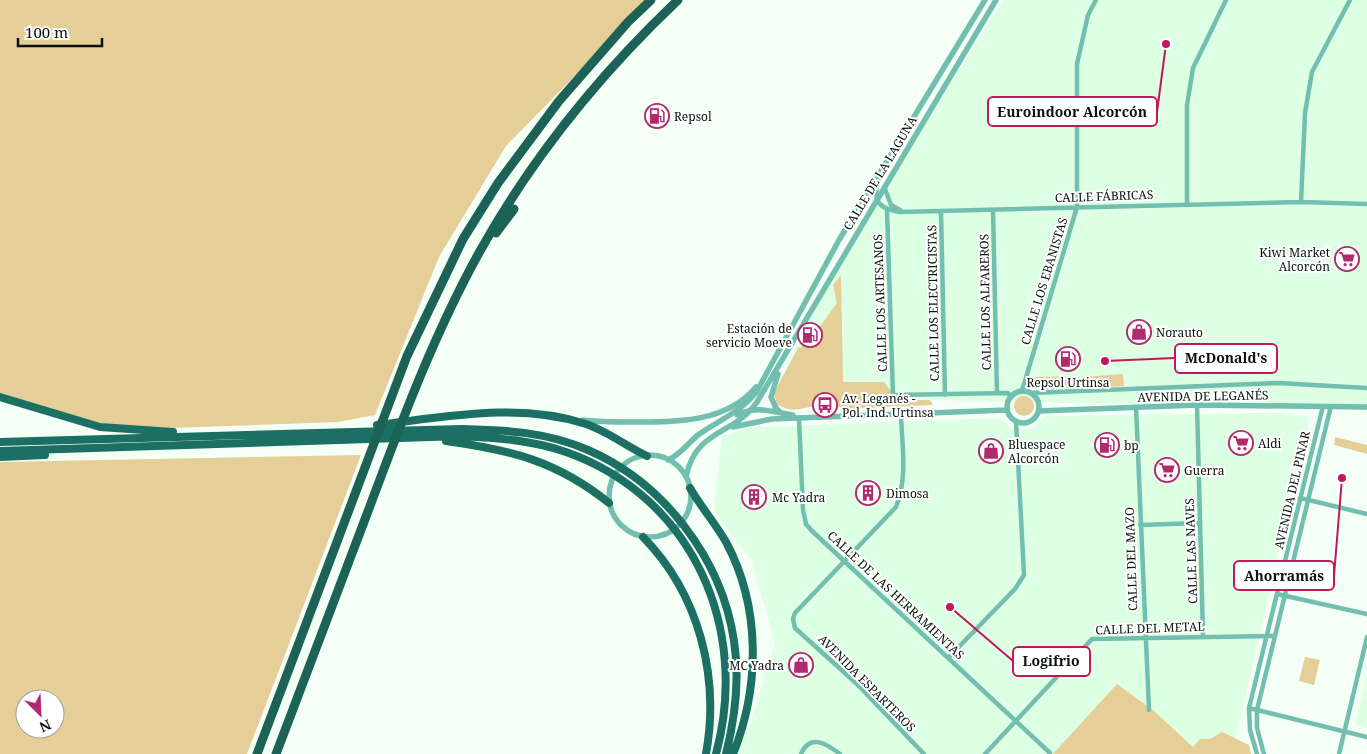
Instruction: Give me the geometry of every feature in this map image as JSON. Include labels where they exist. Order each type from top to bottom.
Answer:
[{"type":"highway","points":[[256,754],[407,356],[463,239],[498,183],[559,101],[628,22],[651,0]]},
{"type":"highway","points":[[276,754],[407,409],[427,361],[483,246],[516,192],[572,114],[643,34],[678,0]]},
{"type":"highway","points":[[483,246],[502,226],[514,209]]},
{"type":"highway","points":[[0,397],[74,421],[108,428],[255,434]]},
{"type":"highway","points":[[356,431],[372,426],[504,412],[558,417],[588,425],[647,456]]},
{"type":"highway","points":[[0,442],[435,429],[524,431],[570,443],[606,459],[633,476],[672,511],[692,536],[711,568],[726,607],[734,642],[736,699],[733,726],[726,754]]},
{"type":"highway","points":[[0,451],[434,439],[461,436],[512,439],[564,451],[600,467],[627,484],[664,517],[684,542],[702,572],[717,610],[724,643],[727,699],[716,754]]},
{"type":"highway","points":[[434,439],[505,450],[532,458],[579,480],[609,503]]},
{"type":"highway","points":[[0,457],[183,449],[202,446]]},
{"type":"highway","points":[[690,488],[726,543],[738,569],[749,606],[752,678],[747,711],[733,754]]},
{"type":"highway","points":[[643,537],[657,551],[675,576],[698,627],[707,657],[712,719],[706,754]]},
{"type":"street","name":"CALLE DE LA LAGUNA","points":[[767,371],[839,240],[986,0]]},
{"type":"street","name":"CALLE DE LA LAGUNA","points":[[753,409],[848,247],[878,202],[894,168],[996,0]]},
{"type":"street","name":"CALLE LOS EBANISTAS","points":[[1022,391],[1077,207],[1077,64],[1088,15],[1096,0]]},
{"type":"street","points":[[1187,204],[1187,105],[1193,68],[1226,0]]},
{"type":"street","points":[[1301,202],[1305,113],[1312,72],[1350,0]]},
{"type":"street","points":[[882,171],[875,190],[878,202],[887,210]]},
{"type":"street","points":[[885,189],[891,204],[904,212]]},
{"type":"street","name":"CALLE FÁBRICAS","points":[[887,210],[904,212],[1301,202],[1367,204]]},
{"type":"street","name":"CALLE LOS ARTESANOS","points":[[887,210],[893,395],[945,395]]},
{"type":"street","name":"CALLE LOS ALFAREROS","points":[[994,210],[997,393]]},
{"type":"street","name":"CALLE LOS ELECTRICISTAS","points":[[941,211],[945,395]]},
{"type":"street","points":[[783,414],[776,408],[771,397],[785,357]]},
{"type":"street","points":[[558,417],[593,422],[649,422],[704,418],[719,413],[741,401],[755,388],[767,371]]},
{"type":"street","points":[[668,460],[676,456],[710,427],[744,406],[757,391],[767,371]]},
{"type":"street","name":"AVENIDA DE LEGANÉS","points":[[1031,393],[1278,383],[1367,388]]},
{"type":"street","points":[[1007,410],[1011,397],[1022,391],[1031,393],[1037,399],[1039,411],[1032,420],[1026,422],[1016,421]]},
{"type":"street","points":[[945,395],[1008,393],[1011,397]]},
{"type":"street","name":"AVENIDA DE LEGANÉS","points":[[1039,411],[1197,405],[1367,407]]},
{"type":"street","name":"CALLE LAS NAVES","points":[[1197,405],[1203,635]]},
{"type":"street","name":"AVENIDA DEL PINAR","points":[[1257,754],[1250,730],[1249,708],[1323,406]]},
{"type":"street","name":"AVENIDA DEL PINAR","points":[[1264,754],[1257,728],[1257,710],[1331,406]]},
{"type":"street","name":"CALLE DEL MAZO","points":[[1136,407],[1148,710]]},
{"type":"street","points":[[710,427],[753,409],[763,408],[799,418]]},
{"type":"street","points":[[686,477],[694,452],[708,438],[742,419],[753,409]]},
{"type":"street","points":[[708,438],[748,422],[799,418],[1007,410]]},
{"type":"street","points":[[949,657],[1015,589],[1024,575],[1016,421],[1007,410]]},
{"type":"street","points":[[844,560],[896,507],[904,479],[901,414]]},
{"type":"street","name":"CALLE DE LAS HERRAMIENTAS","points":[[799,418],[804,517],[812,531],[1050,753]]},
{"type":"street","points":[[647,456],[668,460],[678,467],[686,477],[690,488],[690,504],[684,518],[673,530],[659,536],[643,537],[622,526],[615,518],[609,503],[612,483],[622,466],[634,459],[647,456]]},
{"type":"street","points":[[1300,498],[1367,514]]},
{"type":"street","points":[[1140,525],[1200,523]]},
{"type":"street","name":"AVENIDA ESPARTEROS","points":[[844,560],[796,613],[793,619],[795,628],[857,684],[924,754]]},
{"type":"street","points":[[1277,594],[1367,614]]},
{"type":"street","name":"CALLE DEL METAL","points":[[985,754],[1089,640],[1203,635],[1267,634],[1275,636]]},
{"type":"street","points":[[1339,754],[1367,636]]},
{"type":"street","points":[[1249,708],[1367,737]]},
{"type":"street","points":[[801,754],[808,744],[819,741],[825,742],[840,754]]},
{"type":"shaded area","points":[[0,0],[649,0],[506,146],[439,257],[375,415],[338,422],[143,429],[106,426],[0,394]]},
{"type":"shaded area","points":[[1003,0],[1367,0],[1367,408],[772,397],[835,268]]},
{"type":"shaded area","points":[[841,275],[843,382],[884,382],[899,397],[909,400],[930,400],[933,405],[845,409],[822,405],[786,409],[777,404],[774,393],[798,348],[807,345],[837,303],[833,285]]},
{"type":"shaded area","points":[[1123,374],[1124,386],[1084,388],[1083,377]]},
{"type":"shaded area","points":[[1075,376],[1075,388],[1038,389],[1031,384],[1034,377]]},
{"type":"shaded area","points":[[1024,396],[1031,399],[1034,406],[1031,413],[1024,416],[1017,413],[1014,406],[1017,399]]},
{"type":"shaded area","points":[[1277,413],[1310,417],[1232,754],[737,754],[752,719],[775,642],[751,559],[714,512],[722,436],[755,426],[1000,418],[1011,429],[1029,429],[1047,416]]},
{"type":"shaded area","points":[[1335,437],[1367,445],[1367,454],[1334,445]]},
{"type":"shaded area","points":[[361,455],[247,754],[0,754],[0,462]]},
{"type":"shaded area","points":[[1305,657],[1320,660],[1314,685],[1299,681]]},
{"type":"shaded area","points":[[1367,676],[1367,728],[1355,725]]},
{"type":"shaded area","points":[[1117,684],[1154,711],[1193,747],[1200,739],[1210,739],[1222,732],[1249,745],[1251,754],[1053,754]]},
{"type":"place","name":"Euroindoor Alcorcón","points":[[1166,44]]},
{"type":"place","name":"Repsol","points":[[657,116]]},
{"type":"place","name":"Kiwi Market Alcorcón","points":[[1347,259]]},
{"type":"place","name":"Norauto","points":[[1139,332]]},
{"type":"place","name":"Estación de servicio Moeve","points":[[810,335]]},
{"type":"place","name":"Repsol Urtinsa","points":[[1068,359]]},
{"type":"place","name":"McDonald's","points":[[1105,361]]},
{"type":"place","name":"Av. Leganés - Pol. Ind. Urtinsa","points":[[825,405]]},
{"type":"place","name":"Aldi","points":[[1241,443]]},
{"type":"place","name":"bp","points":[[1107,445]]},
{"type":"place","name":"Bluespace Alcorcón","points":[[991,451]]},
{"type":"place","name":"Guerra","points":[[1167,470]]},
{"type":"place","name":"Ahorramás","points":[[1342,478]]},
{"type":"place","name":"Dimosa","points":[[868,493]]},
{"type":"place","name":"Mc Yadra","points":[[754,497]]},
{"type":"place","name":"Logifrio","points":[[950,607]]},
{"type":"place","name":"MC Yadra","points":[[801,665]]}]
